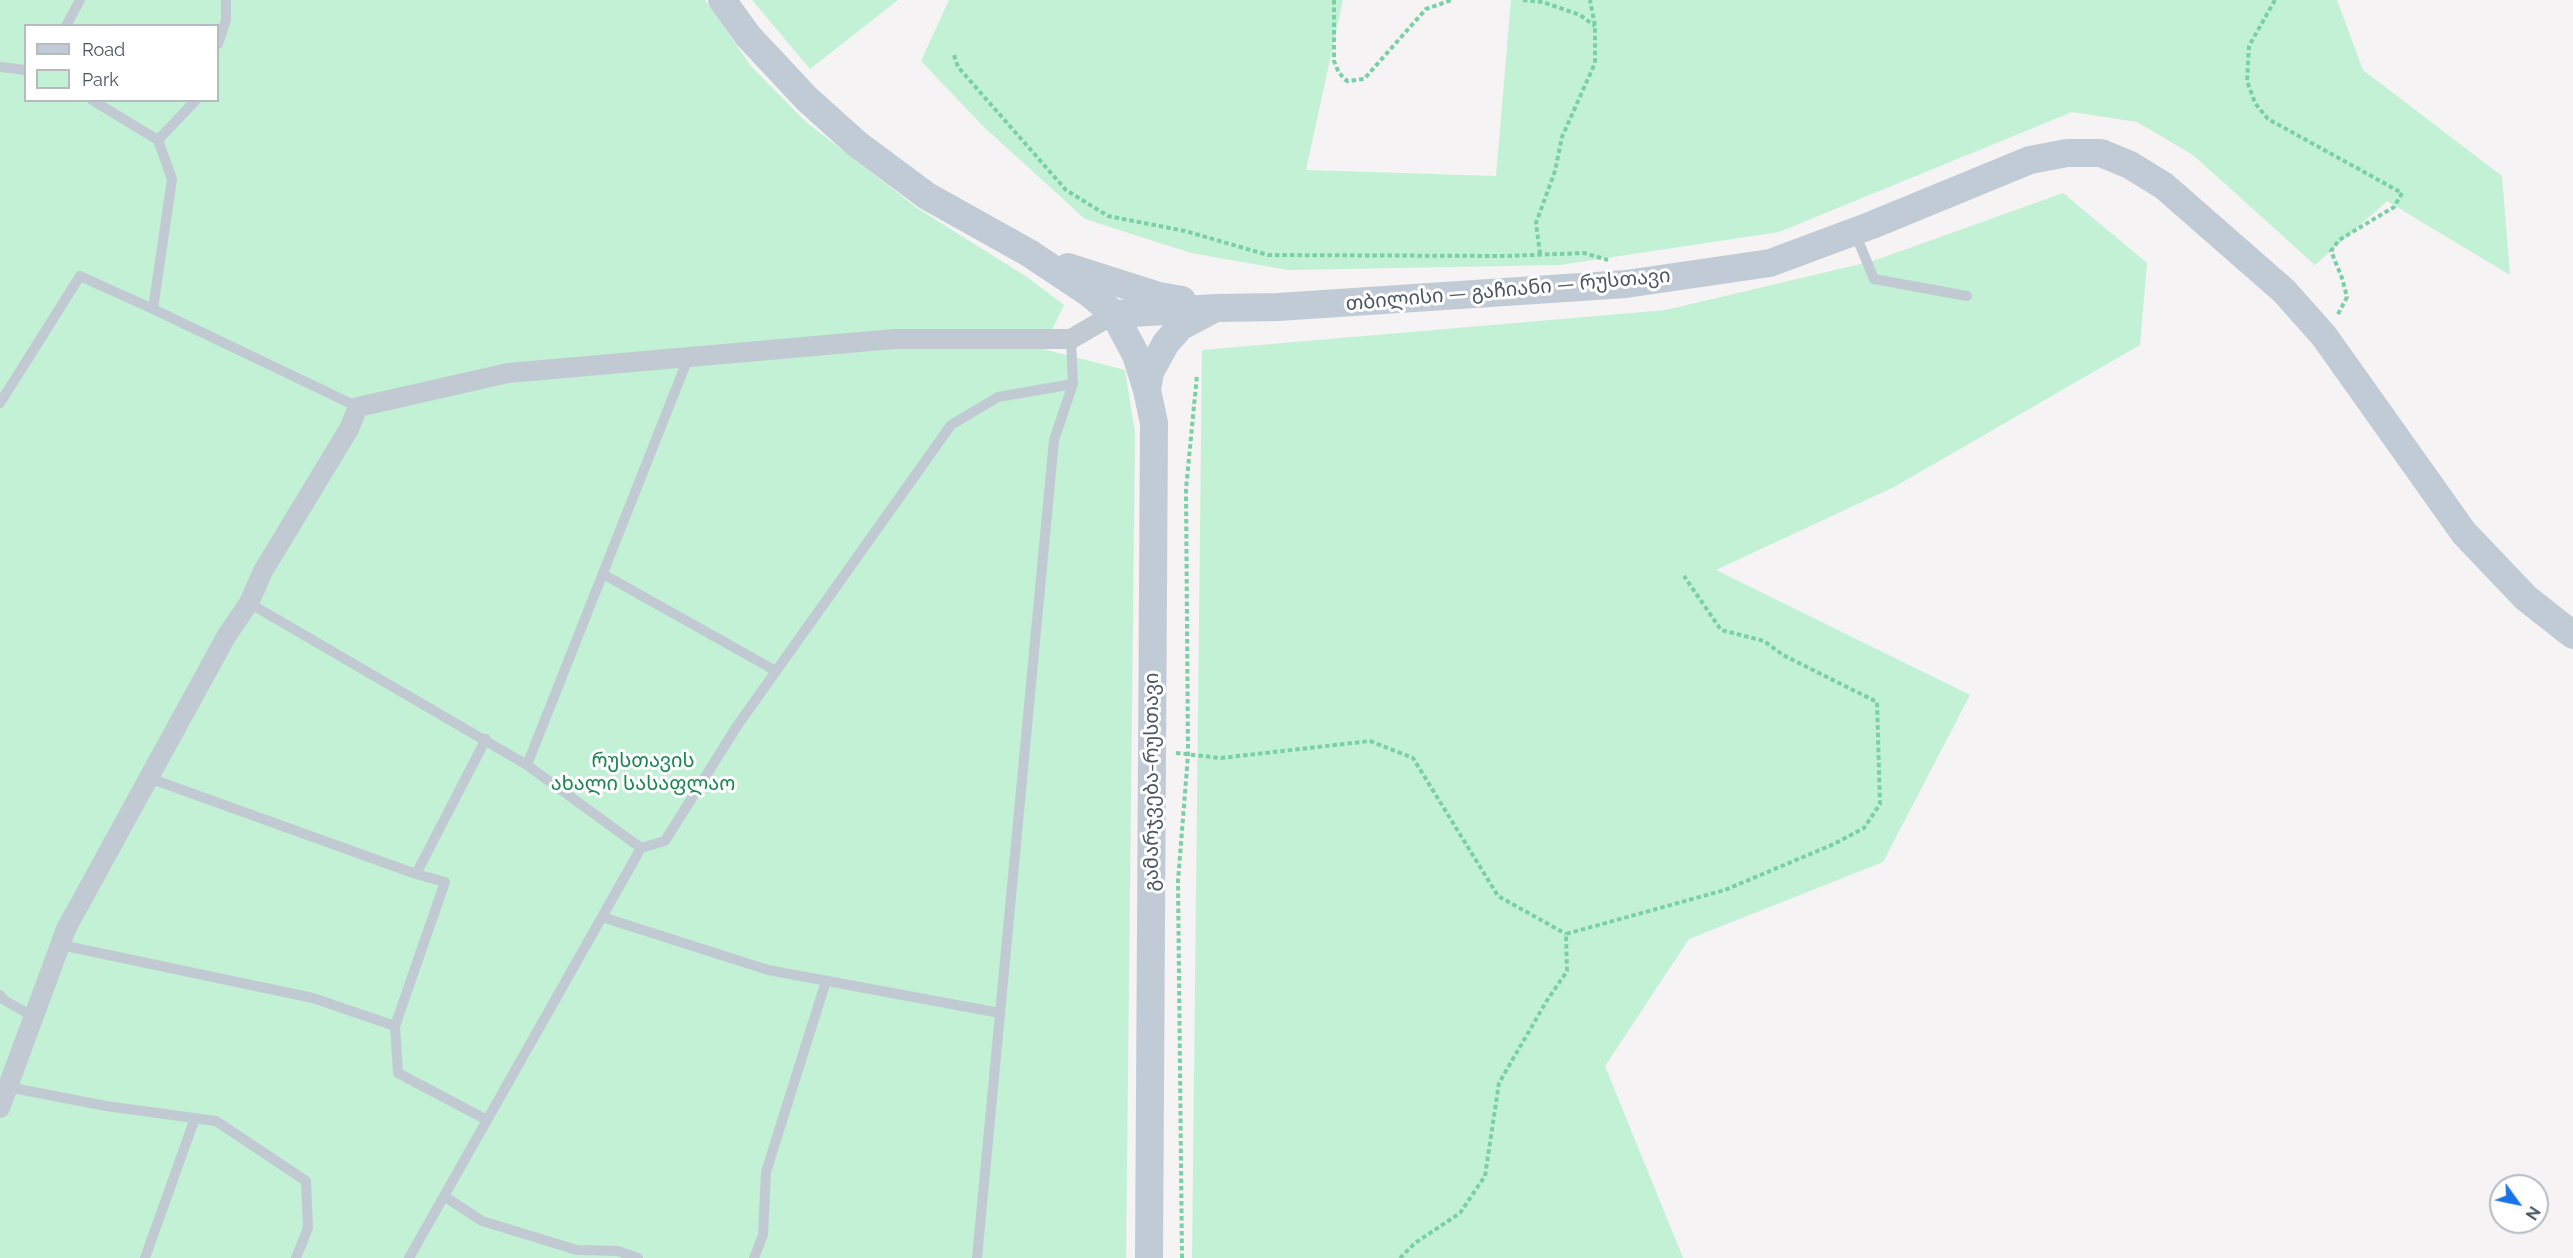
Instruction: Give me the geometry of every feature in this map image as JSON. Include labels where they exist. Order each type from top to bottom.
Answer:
[{"type":"main road","points":[[722,0],[748,36],[807,99],[857,144],[927,196],[1029,253],[1073,282],[1113,314]]},
{"type":"main road","name":"თბილისი — გაჩიანი — რუსთავი","points":[[1113,314],[1278,307],[1626,284],[1770,263],[1854,232],[2030,160],[2067,153],[2101,153],[2130,165],[2164,186],[2284,291],[2324,336],[2464,533],[2526,598],[2573,635]]},
{"type":"main road","points":[[1029,253],[1159,296],[1216,308]]},
{"type":"main road","points":[[1147,390],[1150,372],[1166,343],[1180,327],[1216,308]]},
{"type":"main road","name":"გამარჯვება-რუსთავი","points":[[1113,314],[1136,355],[1154,423],[1149,1258]]},
{"type":"street","points":[[0,1108],[66,929],[228,635],[249,603],[263,571],[349,429],[358,407],[508,373],[894,339],[1071,339],[1113,314]]},
{"type":"lane","points":[[67,24],[80,0]]},
{"type":"lane","points":[[219,41],[226,20],[226,0]]},
{"type":"lane","points":[[0,67],[24,70]]},
{"type":"lane","points":[[95,102],[158,140],[172,178],[153,309]]},
{"type":"lane","points":[[158,140],[194,102]]},
{"type":"lane","points":[[1854,232],[1874,279],[1966,296]]},
{"type":"lane","points":[[0,403],[80,276],[358,407]]},
{"type":"lane","points":[[977,1258],[1053,440],[1072,384],[1071,339]]},
{"type":"lane","points":[[527,765],[689,356]]},
{"type":"lane","points":[[409,1258],[641,848],[665,841],[737,726],[951,425],[998,397],[1072,384]]},
{"type":"lane","points":[[603,574],[776,671]]},
{"type":"lane","points":[[249,603],[486,739],[527,765],[641,848]]},
{"type":"lane","points":[[416,874],[486,739]]},
{"type":"lane","points":[[149,778],[416,874],[445,882],[395,1026],[398,1073],[487,1120]]},
{"type":"lane","points":[[602,917],[768,970],[1000,1013]]},
{"type":"lane","points":[[61,945],[314,998],[395,1026]]},
{"type":"lane","points":[[754,1258],[764,1235],[766,1172],[826,981]]},
{"type":"lane","points":[[0,995],[4,1000],[33,1017]]},
{"type":"lane","points":[[8,1087],[106,1106],[216,1121],[306,1181],[308,1228],[296,1258]]},
{"type":"lane","points":[[145,1258],[195,1118]]},
{"type":"lane","points":[[444,1196],[482,1221],[577,1250],[618,1251],[638,1258]]},
{"type":"path","points":[[1334,0],[1334,61],[1339,73],[1347,81],[1364,79],[1426,9],[1452,0]]},
{"type":"path","points":[[1524,0],[1543,2],[1580,15],[1595,26]]},
{"type":"path","points":[[1540,254],[1536,224],[1555,171],[1562,138],[1595,63],[1595,26],[1590,0]]},
{"type":"path","points":[[2275,0],[2249,46],[2247,81],[2254,103],[2268,119],[2402,193],[2394,207],[2339,240],[2331,250],[2347,297],[2324,336]]},
{"type":"path","points":[[954,55],[958,67],[1066,190],[1108,216],[1185,231],[1268,255],[1584,253],[1618,262]]},
{"type":"path","points":[[1182,1258],[1178,881],[1188,755],[1186,489],[1197,375]]},
{"type":"path","points":[[1152,751],[1221,758],[1370,741],[1413,759],[1498,896],[1566,934],[1736,885],[1834,844],[1864,828],[1880,804],[1876,702],[1783,655],[1764,641],[1721,630],[1684,576]]},
{"type":"path","points":[[1400,1258],[1415,1243],[1460,1212],[1485,1176],[1499,1083],[1546,1002],[1568,971],[1566,934]]},
{"type":"green space","name":"რუსთავის ახალი სასაფლაო","points":[[0,0],[705,0],[751,66],[806,122],[917,208],[1027,277],[1064,305],[1043,349],[1125,370],[1135,433],[1126,1258],[0,1258]]},
{"type":"green space","points":[[752,0],[898,0],[810,69]]},
{"type":"green space","points":[[949,0],[1343,0],[1306,170],[1496,176],[1511,0],[2337,0],[2363,70],[2502,176],[2510,275],[2387,201],[2315,265],[2193,155],[2137,122],[2072,112],[1779,232],[1560,265],[1288,270],[1191,253],[1085,219],[984,127],[921,61]]},
{"type":"green space","points":[[2063,193],[2147,263],[2140,345],[1894,487],[1716,570],[1970,695],[1883,862],[1689,939],[1605,1066],[1683,1258],[1192,1258],[1202,350],[1666,310],[1873,261]]}]
